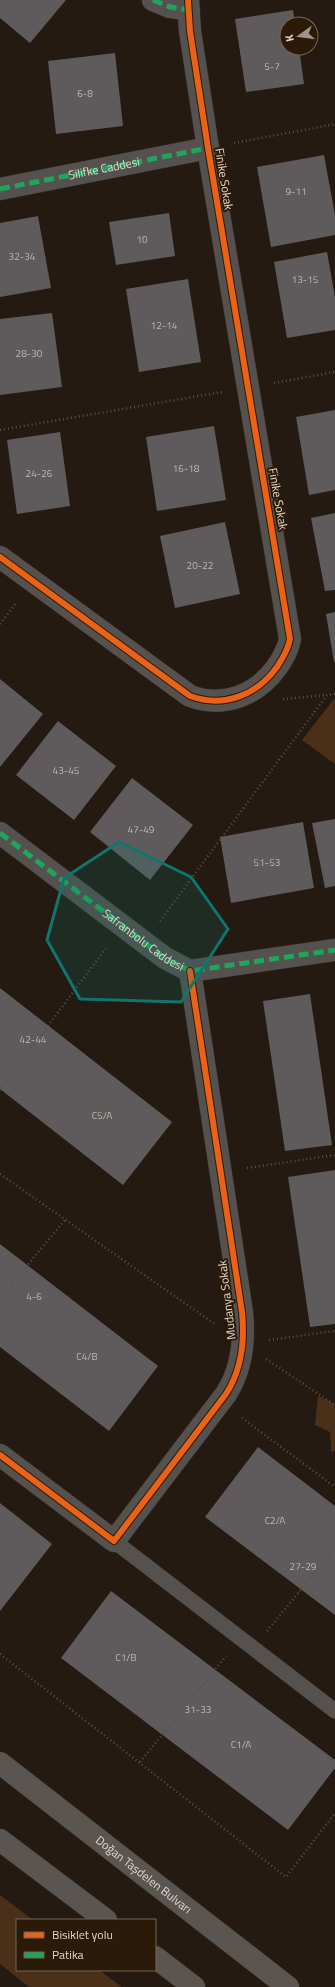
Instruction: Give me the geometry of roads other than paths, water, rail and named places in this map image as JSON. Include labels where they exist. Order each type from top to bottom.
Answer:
[{"type":"main road","name":"Doğan Taşdelen Bulvarı","points":[[0,1763],[288,1987]]},
{"type":"main road","points":[[0,1840],[105,1919]]},
{"type":"main road","points":[[156,1958],[194,1987]]},
{"type":"street","points":[[153,0],[170,7],[188,5]]},
{"type":"street","name":"Finike Sokak","points":[[0,558],[190,696],[200,700],[219,702],[238,697],[255,689],[268,679],[283,658],[290,639],[208,148],[188,5]]},
{"type":"street","name":"Silifke Caddesi","points":[[0,189],[208,148]]},
{"type":"street","name":"Safranbolu Caddesi","points":[[0,833],[144,942],[177,965],[190,971],[335,950]]},
{"type":"street","name":"Mudanya Sokak","points":[[114,1541],[231,1386],[237,1373],[243,1344],[242,1312],[190,971]]},
{"type":"street","points":[[0,1455],[114,1541]]},
{"type":"lane","points":[[114,1541],[335,1711]]}]
